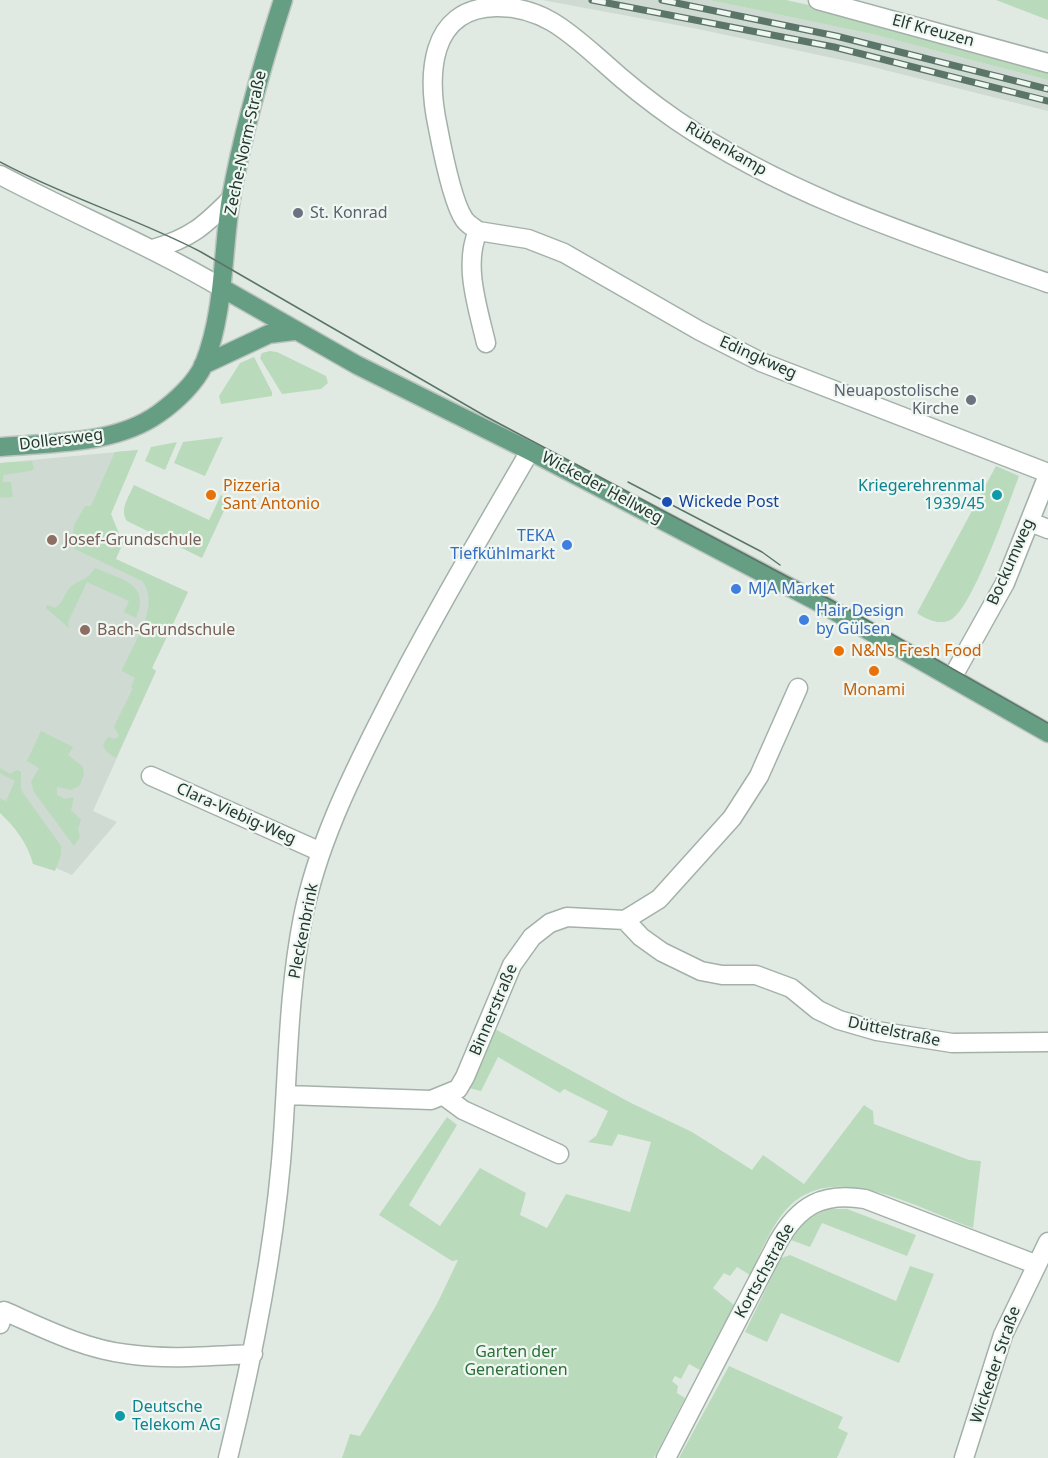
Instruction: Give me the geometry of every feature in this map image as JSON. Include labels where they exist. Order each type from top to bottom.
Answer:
[{"type":"main road","name":"Zeche-Norm-Straße","points":[[222,288],[231,199],[255,89],[283,0]]},
{"type":"main road","name":"Wickeder Hellweg","points":[[222,288],[357,365],[530,451],[810,598],[1048,733]]},
{"type":"main road","name":"Dollersweg","points":[[0,447],[94,438],[139,425],[158,414],[177,399],[203,365],[222,288]]},
{"type":"main road","name":"Dollersweg","points":[[203,365],[268,334],[294,331]]},
{"type":"street","name":"Elf Kreuzen","points":[[818,0],[1048,63]]},
{"type":"street","name":"Rübenkamp","points":[[478,231],[462,217],[439,134],[432,81],[437,45],[449,26],[470,12],[496,7],[522,10],[547,17],[572,32],[659,108],[742,161],[882,225],[1048,283]]},
{"type":"street","name":"Wickeder Hellweg","points":[[0,175],[73,213],[153,249],[222,288]]},
{"type":"street","points":[[153,249],[180,241],[195,231],[231,199]]},
{"type":"street","points":[[478,231],[471,255],[476,298],[486,343]]},
{"type":"street","name":"Edingkweg","points":[[478,231],[528,239],[564,253],[700,331],[761,362],[1048,474]]},
{"type":"street","name":"Pleckenbrink","points":[[228,1458],[253,1354],[280,1166],[290,1005],[301,927],[321,852],[362,754],[429,625],[530,451]]},
{"type":"street","name":"Bockumweg","points":[[952,678],[1005,583],[1048,474]]},
{"type":"street","points":[[1030,522],[1048,529]]},
{"type":"street","points":[[625,920],[659,899],[732,818],[759,776],[798,688]]},
{"type":"street","name":"Clara-Viebig-Weg","points":[[151,776],[321,852]]},
{"type":"street","name":"Binnerstraße","points":[[444,1096],[458,1089],[465,1077],[512,965],[532,937],[550,923],[567,917],[625,920]]},
{"type":"street","name":"Düttelstraße","points":[[625,920],[641,937],[662,952],[701,970],[722,975],[756,975],[790,988],[818,1010],[839,1020],[877,1031],[952,1043],[1048,1042]]},
{"type":"street","points":[[286,1095],[431,1100],[444,1096],[463,1110],[559,1154]]},
{"type":"street","name":"Kortschstraße","points":[[666,1458],[778,1242],[792,1220],[805,1208],[822,1200],[837,1197],[866,1199],[1035,1264]]},
{"type":"street","name":"Wickeder Straße","points":[[964,1458],[1003,1335],[1035,1264],[1048,1242]]},
{"type":"street","points":[[1,1315],[126,1354],[162,1357],[253,1354]]},
{"type":"shaded area","points":[[542,0],[709,0],[872,34],[1048,80],[1048,111],[865,65],[698,29]]},
{"type":"shaded area","name":"Bach-Grundschule","points":[[138,450],[93,551],[188,592],[152,668],[156,671],[93,811],[117,822],[72,875],[56,868],[29,826],[6,801],[0,798],[0,463]]},
{"type":"green space","points":[[709,0],[786,0],[855,15],[1048,69],[1048,80],[872,34]]},
{"type":"green space","points":[[996,0],[1048,0],[1048,20]]},
{"type":"green space","points":[[277,352],[326,376],[328,383],[321,389],[282,394],[260,358],[262,353]]},
{"type":"green space","points":[[254,357],[272,396],[221,404],[219,396],[240,363]]},
{"type":"green space","points":[[223,437],[205,476],[174,463],[183,442]]},
{"type":"green space","points":[[177,442],[165,470],[145,461],[151,447]]},
{"type":"green space","points":[[138,450],[111,514],[123,543],[116,559],[188,592],[152,668],[156,671],[116,758],[106,751],[103,745],[108,737],[115,739],[119,736],[114,727],[133,688],[131,687],[135,678],[122,671],[147,614],[149,602],[147,591],[142,581],[71,547],[75,539],[72,537],[74,525],[85,506],[91,506],[115,452]]},
{"type":"green space","points":[[32,461],[34,469],[30,471],[3,475],[3,482],[11,482],[13,497],[0,498],[0,463]]},
{"type":"green space","points":[[996,466],[1019,476],[980,575],[970,595],[952,619],[939,622],[925,618],[917,613]]},
{"type":"green space","points":[[134,485],[209,520],[221,495],[229,500],[202,558],[127,521],[124,508]]},
{"type":"green space","points":[[95,568],[124,580],[137,590],[140,606],[136,618],[124,612],[129,601],[87,582],[68,622],[69,628],[46,608],[47,605],[55,608],[58,606],[72,586],[89,576]]},
{"type":"green space","points":[[41,731],[73,747],[68,755],[83,767],[84,775],[79,786],[71,790],[57,787],[57,795],[65,799],[74,797],[71,810],[81,820],[78,829],[80,837],[74,846],[34,792],[31,782],[39,768],[27,761]]},
{"type":"green space","points":[[0,768],[10,774],[17,770],[21,772],[21,790],[61,846],[61,855],[55,871],[33,864],[20,836],[0,813],[0,798],[6,801],[15,781],[0,773]]},
{"type":"green space","name":"Garten der Generationen","points":[[495,1029],[629,1102],[692,1132],[752,1170],[763,1155],[804,1184],[864,1105],[873,1111],[874,1124],[969,1160],[981,1161],[973,1228],[907,1202],[859,1188],[836,1187],[814,1191],[795,1201],[774,1226],[750,1275],[737,1267],[730,1276],[724,1273],[713,1288],[734,1305],[700,1370],[689,1364],[681,1379],[675,1376],[672,1381],[678,1386],[677,1393],[685,1398],[654,1458],[342,1458],[350,1434],[360,1436],[437,1304],[458,1260],[452,1261],[379,1215],[447,1117],[457,1125],[409,1205],[440,1226],[480,1168],[526,1193],[520,1215],[547,1228],[566,1194],[630,1212],[651,1142],[618,1134],[612,1146],[588,1142],[596,1136],[608,1111],[564,1089],[560,1093],[498,1057],[481,1091],[469,1088]]},
{"type":"green space","points":[[829,1209],[847,1209],[916,1235],[907,1256],[822,1223],[810,1247],[791,1240],[808,1218]]},
{"type":"green space","points":[[790,1255],[896,1301],[910,1266],[934,1274],[899,1363],[781,1313],[767,1342],[745,1332],[781,1258]]},
{"type":"green space","points":[[729,1366],[843,1417],[838,1428],[848,1433],[837,1458],[679,1458]]},
{"type":"tram line","points":[[0,162],[201,252],[485,416],[844,607],[1048,723]]},
{"type":"tram line","points":[[628,482],[762,552],[780,565]]},
{"type":"railway","points":[[592,0],[834,47],[1048,101]]},
{"type":"railway","points":[[662,0],[836,36],[1048,89]]},
{"type":"place","name":"St. Konrad","points":[[298,213]]},
{"type":"place","name":"Neuapostolische Kirche","points":[[971,400]]},
{"type":"place","name":"Pizzeria Sant Antonio","points":[[211,495]]},
{"type":"place","name":"Kriegerehrenmal 1939/45","points":[[997,495]]},
{"type":"place","name":"Wickede Post","points":[[667,502]]},
{"type":"place","name":"Josef-Grundschule","points":[[52,540]]},
{"type":"place","name":"TEKA Tiefkühlmarkt","points":[[567,545]]},
{"type":"place","name":"MJA Market","points":[[736,589]]},
{"type":"place","name":"Hair Design by Gülsen","points":[[804,620]]},
{"type":"place","name":"Bach-Grundschule","points":[[85,630]]},
{"type":"place","name":"N&Ns Fresh Food","points":[[839,651]]},
{"type":"place","name":"Monami","points":[[874,671]]},
{"type":"place","name":"Deutsche Telekom AG","points":[[120,1416]]}]
